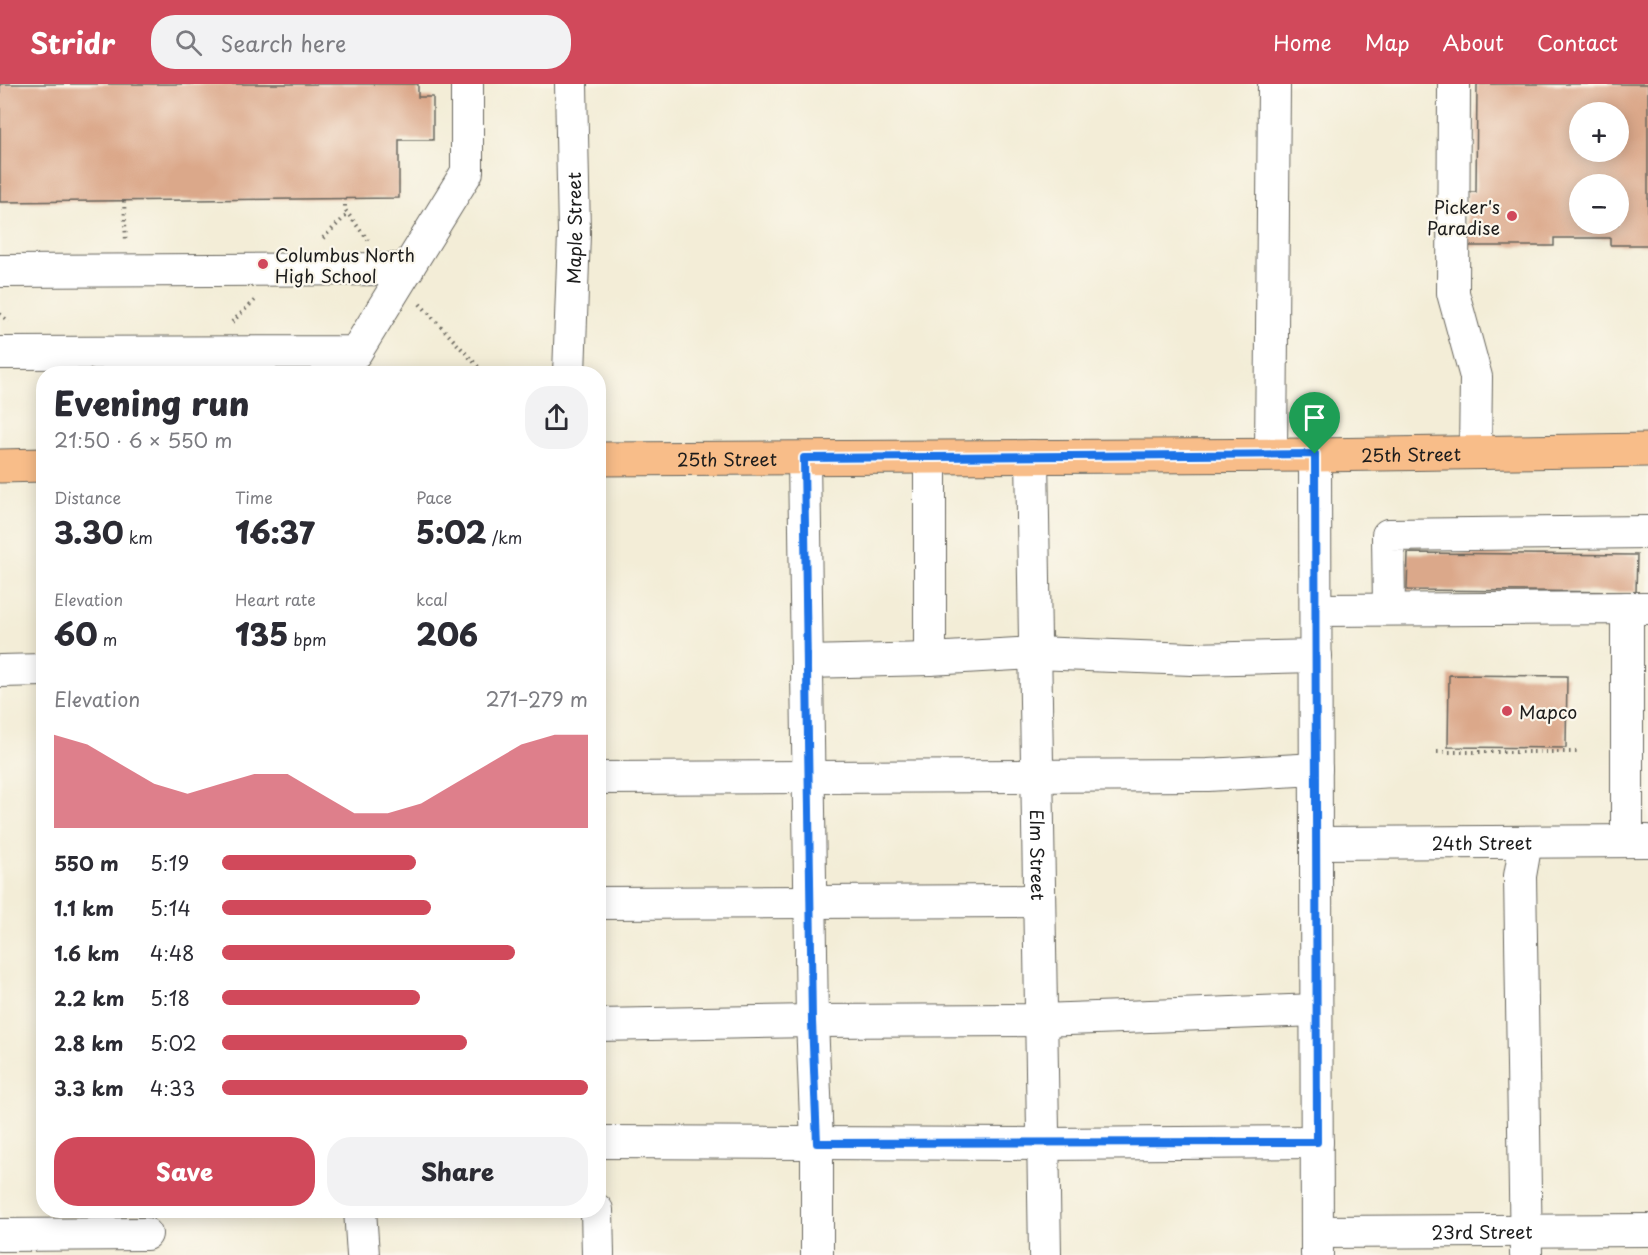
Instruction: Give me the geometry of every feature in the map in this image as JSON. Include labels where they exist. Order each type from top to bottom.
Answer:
[{"type":"main road","name":"25th Street","points":[[606,459],[1648,450]]},
{"type":"main road","points":[[0,466],[36,465]]},
{"type":"street","points":[[0,353],[356,352],[467,172],[467,84]]},
{"type":"street","name":"Maple Street","points":[[569,366],[574,234],[571,84]]},
{"type":"street","points":[[1271,454],[1274,84]]},
{"type":"street","points":[[1454,84],[1453,293],[1476,377],[1476,452]]},
{"type":"street","points":[[0,271],[408,269]]},
{"type":"street","points":[[1315,454],[1317,1244]]},
{"type":"street","name":"Elm Street","points":[[1032,456],[1045,1255]]},
{"type":"street","points":[[930,457],[930,659]]},
{"type":"street","points":[[804,458],[812,1021],[817,1143],[817,1255]]},
{"type":"street","points":[[1389,609],[1388,535],[1648,532]]},
{"type":"street","points":[[1316,610],[1637,608],[1637,841]]},
{"type":"street","points":[[807,662],[930,659],[1035,653],[1192,659],[1316,656]]},
{"type":"street","points":[[0,670],[36,670]]},
{"type":"street","points":[[606,778],[1208,775],[1316,769]]},
{"type":"street","name":"24th Street","points":[[1316,843],[1637,841]]},
{"type":"street","points":[[1526,842],[1520,876],[1526,1243]]},
{"type":"street","points":[[606,903],[1039,901]]},
{"type":"street","points":[[606,1025],[1041,1020],[1316,1010]]},
{"type":"street","points":[[606,1142],[1043,1144],[1317,1142]]},
{"type":"street","points":[[361,1218],[363,1255]]},
{"type":"street","points":[[597,1218],[597,1255]]},
{"type":"street","name":"23rd Street","points":[[1317,1244],[1526,1243],[1648,1230]]},
{"type":"street","points":[[0,1235],[146,1233]]},
{"type":"path","points":[[124,201],[126,246]]},
{"type":"path","points":[[1437,752],[1578,752]]},
{"type":"building","name":"Columbus North High School","points":[[0,84],[418,84],[418,97],[433,97],[433,140],[399,140],[399,198],[0,202]]},
{"type":"building","points":[[1477,84],[1648,84],[1648,245],[1610,245],[1610,238],[1554,238],[1554,246],[1467,246],[1467,192],[1476,192]]},
{"type":"building","points":[[1408,553],[1637,555],[1636,592],[1407,590]]},
{"type":"building","name":"Mapco","points":[[1449,675],[1567,676],[1566,748],[1448,747]]},
{"type":"place","name":"Picker's Paradise","points":[[1512,216]]},
{"type":"place","name":"Columbus North High School","points":[[263,264]]},
{"type":"place","name":"Mapco","points":[[1507,711]]},
{"type":"route","points":[[1315,454],[1317,1142],[817,1143],[812,1021],[804,458],[1315,454]]}]
